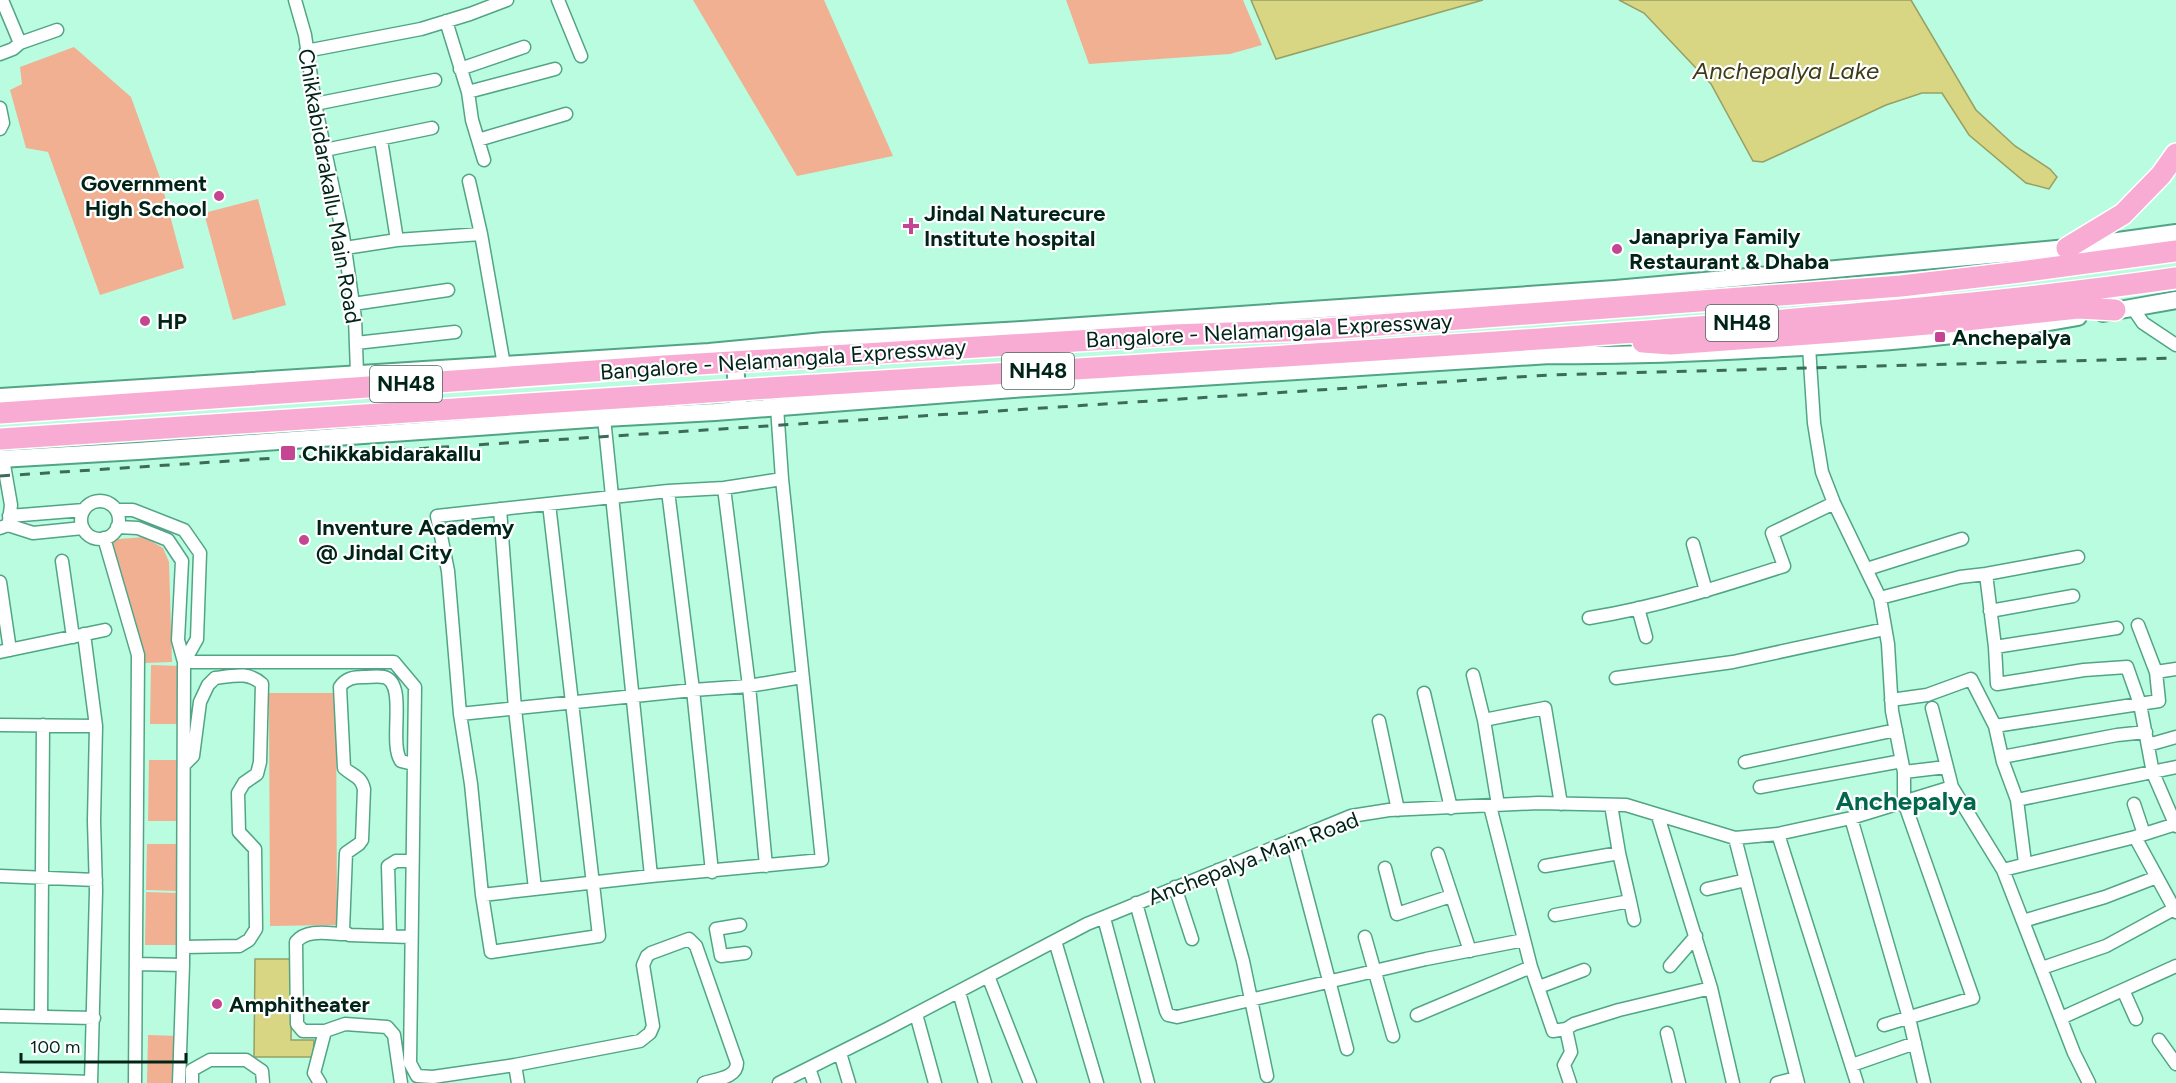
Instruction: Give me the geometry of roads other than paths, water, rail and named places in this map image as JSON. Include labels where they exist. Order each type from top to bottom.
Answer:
[{"type":"highway","points":[[2067,248],[2123,214],[2161,175],[2176,154]]},
{"type":"highway","name":"Bangalore - Nelamangala Expressway","points":[[0,412],[795,358],[1173,335],[1312,330],[1901,286],[2176,251]]},
{"type":"highway","name":"Bangalore - Nelamangala Expressway","points":[[1,452],[147,429],[1557,338],[1884,312],[2091,290],[2176,278]]},
{"type":"highway","points":[[1557,338],[1671,344],[1927,324],[2078,308],[2123,309]]},
{"type":"street","points":[[2,0],[20,43]]},
{"type":"street","points":[[306,51],[421,29],[507,0]]},
{"type":"street","points":[[558,0],[581,56]]},
{"type":"street","name":"Chikkabidarakallu Main Road","points":[[298,1],[315,104],[345,248],[353,304],[357,373]]},
{"type":"street","points":[[446,21],[468,92],[472,120],[484,160]]},
{"type":"street","points":[[0,54],[13,49],[20,43],[57,30]]},
{"type":"street","points":[[460,69],[525,47]]},
{"type":"street","points":[[468,92],[555,69]]},
{"type":"street","points":[[315,104],[435,80]]},
{"type":"street","points":[[0,108],[3,123],[0,129]]},
{"type":"street","points":[[478,140],[566,114]]},
{"type":"street","points":[[325,150],[432,128]]},
{"type":"street","points":[[381,140],[398,240]]},
{"type":"street","points":[[469,181],[481,234],[504,365]]},
{"type":"street","points":[[0,397],[708,352],[825,340],[1022,330],[1608,289],[2067,248],[2176,233]]},
{"type":"street","points":[[345,248],[398,240],[481,234]]},
{"type":"street","points":[[353,304],[448,290]]},
{"type":"street","points":[[6,523],[11,505],[1,452],[138,451],[714,412],[1013,389],[1550,355],[1635,356],[1809,347],[1941,337],[2037,324],[2176,300]]},
{"type":"street","points":[[2123,309],[2176,345]]},
{"type":"street","points":[[356,343],[455,332]]},
{"type":"street","points":[[1809,347],[1814,423],[1822,472],[1834,503],[1880,598],[1891,700],[1903,767],[1904,802],[1974,998],[1884,1025]]},
{"type":"street","points":[[734,349],[739,410]]},
{"type":"street","points":[[708,352],[714,412]]},
{"type":"street","points":[[482,896],[651,876],[822,860],[782,479],[777,407]]},
{"type":"street","points":[[604,418],[651,876]]},
{"type":"street","points":[[549,504],[599,936],[491,952],[482,896],[471,784],[460,714],[448,571],[437,516],[500,509],[549,504],[611,498],[668,492],[724,488],[782,479]]},
{"type":"street","points":[[724,488],[749,686],[766,866]]},
{"type":"street","points":[[668,492],[693,690],[712,872]]},
{"type":"street","points":[[98,501],[108,503],[116,510],[119,520],[117,527],[113,533],[104,538],[92,538],[83,528],[81,520],[84,510],[88,505],[98,501]]},
{"type":"street","points":[[1589,618],[1706,591],[1784,566],[1772,533],[1834,503]]},
{"type":"street","points":[[500,509],[515,709],[535,890]]},
{"type":"street","points":[[6,523],[84,510]]},
{"type":"street","points":[[116,510],[133,510],[184,530],[200,553],[197,639],[184,662]]},
{"type":"street","points":[[6,523],[33,533],[83,528]]},
{"type":"street","points":[[117,527],[138,528],[168,540],[182,561],[178,640],[184,662],[183,964],[179,1083]]},
{"type":"street","points":[[104,538],[138,655],[135,1083]]},
{"type":"street","points":[[1867,569],[1962,539]]},
{"type":"street","points":[[1693,544],[1706,591]]},
{"type":"street","points":[[1880,598],[1960,577],[2079,557]]},
{"type":"street","points":[[0,1078],[91,1082],[96,880],[94,822],[96,726],[62,561]]},
{"type":"street","points":[[1986,574],[1997,684],[2084,670],[2127,667],[2140,704],[2153,773],[2176,825],[2003,870]]},
{"type":"street","points":[[0,582],[5,651],[105,630]]},
{"type":"street","points":[[1990,611],[2073,596]]},
{"type":"street","points":[[1638,608],[1646,638]]},
{"type":"street","points":[[1995,726],[2159,700],[2156,672],[2138,625]]},
{"type":"street","points":[[1995,647],[2118,628]]},
{"type":"street","points":[[1616,678],[1733,662],[1885,629]]},
{"type":"street","points":[[184,662],[394,662],[415,687],[410,1063],[417,1076],[433,1077],[515,1065],[640,1041],[650,1033],[653,1026],[643,965],[646,956],[689,939],[696,946],[737,1063],[737,1068],[731,1074],[704,1083]]},
{"type":"street","points":[[2156,672],[2176,669]]},
{"type":"street","points":[[183,947],[239,946],[249,940],[256,929],[255,849],[239,832],[238,793],[244,783],[256,774],[260,762],[262,684],[254,677],[244,675],[215,678],[200,702],[193,756],[184,765]]},
{"type":"street","points":[[1473,675],[1484,720],[1494,806],[1524,940],[1553,1031],[1566,1029],[1574,1024],[1619,1010],[1711,988]]},
{"type":"street","points":[[345,934],[343,930],[346,853],[362,840],[364,789],[363,782],[344,768],[340,687],[344,682],[355,677],[385,677],[392,682],[396,692],[398,758],[413,764]]},
{"type":"street","points":[[460,714],[749,686],[802,677]]},
{"type":"street","points":[[1891,700],[1928,694],[1971,679],[1995,726],[2002,758],[2017,801],[2025,863]]},
{"type":"street","points":[[1424,693],[1451,808]]},
{"type":"street","points":[[1484,720],[1545,708],[1561,804]]},
{"type":"street","points":[[1932,708],[1952,787],[2003,870],[2074,1053],[2090,1083]]},
{"type":"street","points":[[1379,721],[1398,810]]},
{"type":"street","points":[[0,725],[96,726]]},
{"type":"street","points":[[41,1017],[43,725]]},
{"type":"street","points":[[1744,762],[1896,730]]},
{"type":"street","points":[[2002,758],[2117,735],[2146,732]]},
{"type":"street","points":[[2148,745],[2176,738]]},
{"type":"street","points":[[1760,787],[1903,767],[1946,767]]},
{"type":"street","points":[[2017,801],[2176,767]]},
{"type":"street","name":"Anchepalya Main Road","points":[[779,1083],[1104,918],[1351,816],[1398,810],[1561,804],[1611,805],[1626,806],[1735,838],[1778,834],[1851,818],[1952,787]]},
{"type":"street","points":[[2042,968],[2106,946],[2175,910],[2157,877],[2140,835],[2134,804]]},
{"type":"street","points":[[1611,805],[1634,920]]},
{"type":"street","points":[[1658,816],[1711,988],[1733,1083]]},
{"type":"street","points":[[1851,818],[1909,1018],[1924,1083]]},
{"type":"street","points":[[1778,834],[1857,1083]]},
{"type":"street","points":[[1735,838],[1797,1080],[1777,1083]]},
{"type":"street","points":[[1292,840],[1347,1049]]},
{"type":"street","points":[[1545,866],[1619,853]]},
{"type":"street","points":[[1438,854],[1470,951]]},
{"type":"street","points":[[390,936],[388,866],[396,861],[412,861]]},
{"type":"street","points":[[1385,868],[1397,914],[1451,896]]},
{"type":"street","points":[[1218,870],[1243,962],[1267,1076]]},
{"type":"street","points":[[0,876],[96,880]]},
{"type":"street","points":[[2023,921],[2104,897],[2157,877]]},
{"type":"street","points":[[1707,889],[1746,880]]},
{"type":"street","points":[[1175,887],[1192,939]]},
{"type":"street","points":[[1555,915],[1630,901]]},
{"type":"street","points":[[1137,903],[1168,1015],[1177,1017],[1374,971],[1524,940]]},
{"type":"street","points":[[1104,918],[1148,1083]]},
{"type":"street","points":[[721,956],[716,929],[740,925]]},
{"type":"street","points":[[401,1083],[394,1035],[387,1027],[345,1024],[325,1031],[303,1031],[297,1024],[296,942],[307,933],[411,937]]},
{"type":"street","points":[[1670,966],[1696,936]]},
{"type":"street","points":[[1365,937],[1393,1036]]},
{"type":"street","points":[[1055,941],[1097,1083]]},
{"type":"street","points":[[702,962],[721,956],[745,953]]},
{"type":"street","points":[[137,964],[183,964]]},
{"type":"street","points":[[2061,1018],[2176,966]]},
{"type":"street","points":[[1417,1016],[1531,967]]},
{"type":"street","points":[[1539,987],[1584,970]]},
{"type":"street","points":[[988,976],[1030,1083]]},
{"type":"street","points":[[2123,990],[2136,1019]]},
{"type":"street","points":[[959,992],[985,1083]]},
{"type":"street","points":[[916,1014],[935,1083]]},
{"type":"street","points":[[0,1016],[94,1018]]},
{"type":"street","points":[[1566,1029],[1571,1052],[1563,1065],[1570,1083]]},
{"type":"street","points":[[320,1083],[314,1073],[325,1031]]},
{"type":"street","points":[[1667,1033],[1679,1083]]},
{"type":"street","points":[[2159,1040],[2176,1064]]},
{"type":"street","points":[[1852,1065],[1915,1043]]},
{"type":"street","points":[[840,1053],[849,1083]]},
{"type":"street","points":[[192,1083],[192,1070],[210,1060],[246,1060],[262,1071],[263,1083]]},
{"type":"street","points":[[515,1065],[518,1083]]},
{"type":"street","points":[[809,1068],[814,1083]]},
{"type":"water","points":[[1251,0],[1483,0],[1276,59]]},
{"type":"water","name":"Anchepalya Lake","points":[[1619,0],[1911,0],[1976,110],[2015,146],[2050,169],[2057,177],[2049,189],[2026,183],[1969,135],[1942,93],[1922,93],[1886,105],[1763,162],[1753,161],[1711,84],[1644,13]]},
{"type":"water","points":[[255,959],[292,959],[291,1040],[314,1040],[313,1057],[254,1057]]},
{"type":"railway","points":[[0,476],[1549,375],[2176,358]]},
{"type":"place","name":"Government High School","points":[[219,196]]},
{"type":"place","name":"Jindal Naturecure Institute hospital","points":[[911,226]]},
{"type":"place","name":"Janapriya Family Restaurant & Dhaba","points":[[1617,249]]},
{"type":"place","name":"HP","points":[[145,321]]},
{"type":"place","name":"Anchepalya","points":[[1940,337]]},
{"type":"place","name":"Chikkabidarakallu","points":[[288,453]]},
{"type":"place","name":"Inventure Academy @ Jindal City","points":[[304,540]]},
{"type":"place","name":"Amphitheater","points":[[217,1004]]},
{"type":"district","name":"Anchepalya","points":[[1906,801]]}]
